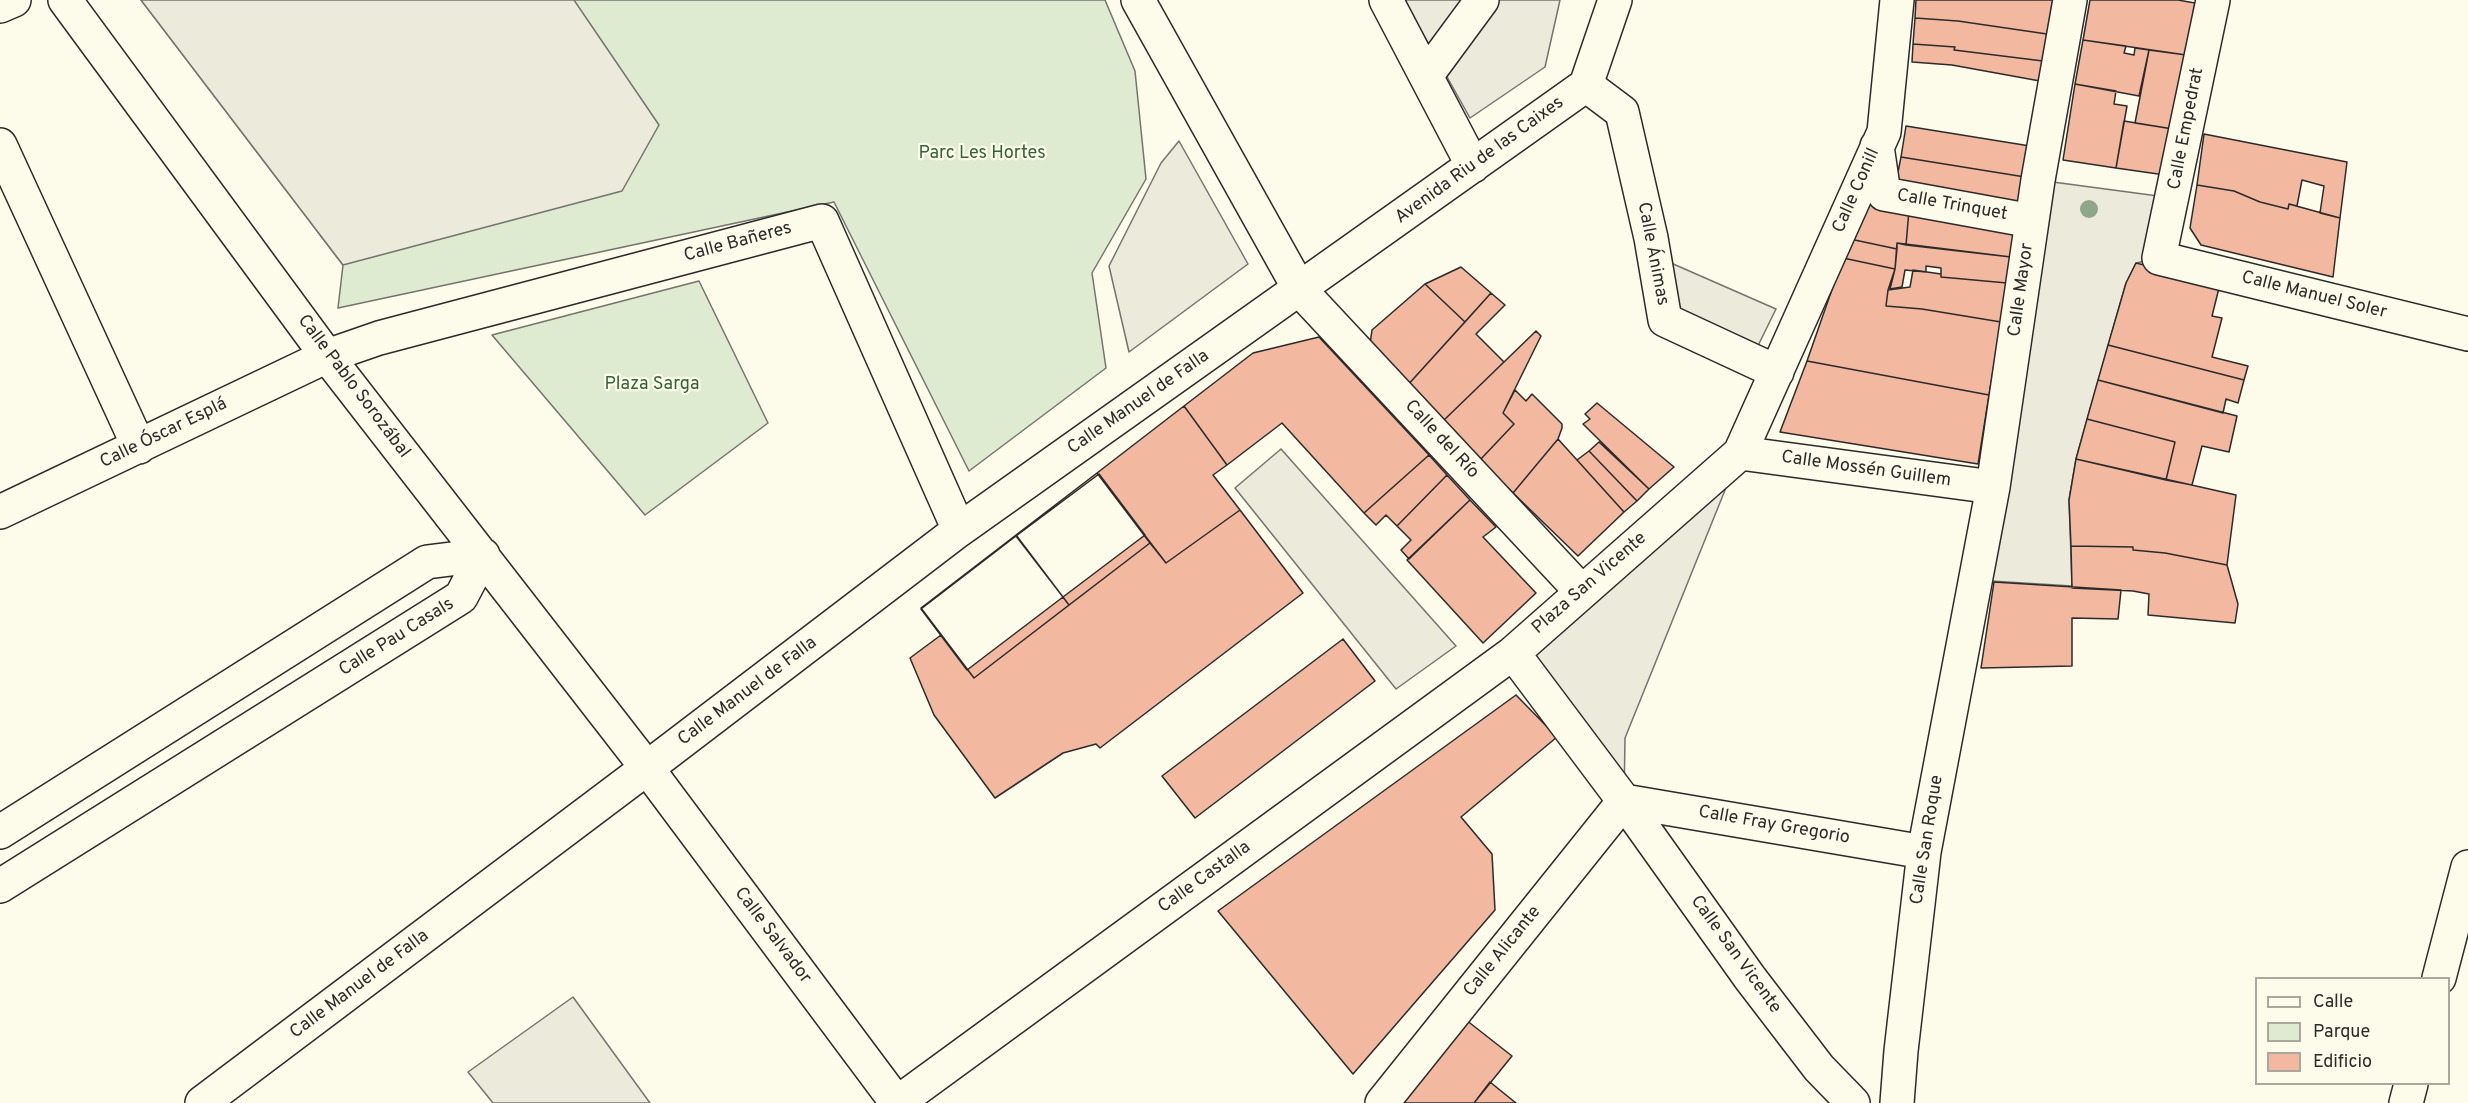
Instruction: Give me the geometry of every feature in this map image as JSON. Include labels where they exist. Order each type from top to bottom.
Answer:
[{"type":"street","points":[[0,6],[14,0]]},
{"type":"street","name":"Calle Pablo Sorozábal","points":[[65,0],[327,356],[647,768]]},
{"type":"street","name":"Calle del Río","points":[[1138,0],[1300,290],[1581,591]]},
{"type":"street","points":[[1386,0],[1473,165]]},
{"type":"street","points":[[1426,76],[1482,0]]},
{"type":"street","points":[[1586,85],[1615,0]]},
{"type":"street","name":"Calle Conill","points":[[1777,372],[1884,132],[1897,0]]},
{"type":"street","name":"Calle Mayor","points":[[1975,580],[1993,487],[2032,221],[2070,0]]},
{"type":"street","name":"Calle Empedrat","points":[[2159,258],[2213,0]]},
{"type":"street","name":"Avenida Riu de las Caixes","points":[[1300,290],[1586,85]]},
{"type":"street","name":"Calle Ánimas","points":[[1586,85],[1622,112],[1651,238],[1665,320],[1777,372]]},
{"type":"street","points":[[0,145],[139,447]]},
{"type":"street","name":"Calle Trinquet","points":[[1877,146],[1884,194],[2032,221]]},
{"type":"street","name":"Calle Bañeres","points":[[327,356],[379,338],[822,221],[959,530]]},
{"type":"street","name":"Calle Manuel Soler","points":[[2159,258],[2468,334]]},
{"type":"street","name":"Calle Manuel de Falla","points":[[202,1103],[959,530],[1300,290]]},
{"type":"street","name":"Calle Óscar Esplá","points":[[0,512],[327,356]]},
{"type":"street","name":"Plaza San Vicente","points":[[1513,653],[1740,453],[1777,372]]},
{"type":"street","name":"Calle Mossén Guillem","points":[[1740,453],[1993,487]]},
{"type":"street","points":[[0,831],[427,562],[483,555]]},
{"type":"street","name":"Calle Pau Casals","points":[[0,886],[461,597],[483,555]]},
{"type":"street","name":"Calle San Roque","points":[[1897,1103],[1924,852],[1975,580]]},
{"type":"street","points":[[1513,653],[1624,801]]},
{"type":"street","name":"Calle Castalla","points":[[897,1103],[1513,653]]},
{"type":"street","name":"Calle Salvador","points":[[647,768],[897,1103]]},
{"type":"street","name":"Calle Fray Gregorio","points":[[1624,801],[1924,852]]},
{"type":"street","name":"Calle Alicante","points":[[1382,1103],[1624,801]]},
{"type":"street","name":"Calle San Vicente","points":[[1624,801],[1757,987],[1820,1068],[1853,1103]]},
{"type":"street","points":[[2439,977],[2468,867]]},
{"type":"street","points":[[2406,1103],[2410,1085]]},
{"type":"green space","name":"Parc Les Hortes","points":[[141,0],[1105,0],[1135,71],[1146,179],[1092,273],[1106,368],[969,471],[834,202],[338,308],[343,265]]},
{"type":"green space","name":"Plaza Sarga","points":[[699,281],[768,423],[645,515],[492,335]]},
{"type":"shaded area","points":[[141,0],[574,0],[659,125],[622,191],[343,265]]},
{"type":"shaded area","points":[[1404,0],[1560,0],[1545,67],[1470,118]]},
{"type":"shaded area","points":[[1179,141],[1248,264],[1129,352],[1109,266],[1161,163]]},
{"type":"shaded area","points":[[2038,180],[2173,198],[2159,258],[2136,263],[2126,283],[2076,459],[2069,500],[2072,586],[1975,580]]},
{"type":"shaded area","points":[[1671,263],[1776,309],[1751,360],[1675,325]]},
{"type":"shaded area","points":[[1281,449],[1456,646],[1396,689],[1235,488]]},
{"type":"shaded area","points":[[1740,453],[1625,738],[1624,801],[1513,653]]},
{"type":"shaded area","points":[[573,997],[650,1103],[493,1103],[468,1072]]},
{"type":"building","points":[[1916,0],[2053,0],[2047,34],[1958,21],[1915,18]]},
{"type":"building","points":[[2090,0],[2178,0],[2195,3],[2186,55],[2083,40]]},
{"type":"building","points":[[1915,18],[1958,21],[2047,34],[2043,61],[1954,50],[1955,47],[1913,44]]},
{"type":"building","points":[[2083,40],[2126,46],[2124,53],[2134,55],[2135,48],[2149,50],[2139,96],[2075,84]]},
{"type":"building","points":[[1913,44],[1955,47],[1954,50],[2043,61],[2040,81],[1952,65],[1912,62]]},
{"type":"building","points":[[2149,50],[2186,55],[2173,129],[2135,123]]},
{"type":"building","points":[[2075,84],[2116,91],[2114,104],[2127,106],[2116,168],[2063,160]]},
{"type":"building","points":[[2124,121],[2173,129],[2165,175],[2116,168]]},
{"type":"building","points":[[1906,126],[2030,146],[2025,177],[1901,157]]},
{"type":"building","points":[[2204,134],[2347,162],[2340,218],[2320,213],[2324,186],[2302,180],[2297,206],[2289,204],[2288,209],[2260,202],[2234,191],[2197,185]]},
{"type":"building","points":[[1901,157],[2025,177],[2018,208],[1895,187]]},
{"type":"building","points":[[2197,185],[2234,191],[2260,202],[2288,209],[2289,204],[2340,218],[2333,277],[2201,245],[2190,228]]},
{"type":"building","points":[[1863,199],[1909,210],[1906,245],[1897,243],[1897,249],[1850,239]]},
{"type":"building","points":[[1909,210],[2016,227],[2011,257],[1906,245]]},
{"type":"building","points":[[1850,239],[1897,249],[1895,269],[1843,258]]},
{"type":"building","points":[[1897,243],[2011,257],[2007,283],[1941,277],[1941,268],[1926,266],[1926,272],[1905,270],[1902,287],[1890,289],[1895,269]]},
{"type":"building","points":[[1843,258],[1895,269],[1888,290],[1886,306],[1922,309],[2001,322],[1989,395],[1807,361]]},
{"type":"building","points":[[2136,263],[2220,284],[2212,316],[2222,318],[2212,357],[2248,366],[2244,380],[2108,345],[2126,283]]},
{"type":"building","points":[[1461,267],[1491,293],[1465,322],[1425,284]]},
{"type":"building","points":[[1913,270],[1941,274],[1941,277],[2007,283],[2001,322],[1922,309],[1886,306],[1888,290],[1910,287]]},
{"type":"building","points":[[1425,284],[1465,322],[1406,387],[1369,351],[1372,330]]},
{"type":"building","points":[[1491,293],[1505,305],[1476,334],[1504,362],[1442,422],[1406,387]]},
{"type":"building","points":[[1536,331],[1541,336],[1503,413],[1514,424],[1480,460],[1442,422]]},
{"type":"building","points":[[1319,337],[1429,455],[1364,513],[1282,423],[1227,465],[1184,406],[1253,353]]},
{"type":"building","points":[[2108,345],[2244,380],[2238,403],[2226,399],[2223,413],[2098,380]]},
{"type":"building","points":[[1807,361],[1989,395],[1978,464],[1780,432]]},
{"type":"building","points":[[2098,380],[2237,416],[2229,452],[2202,446],[2192,485],[2166,480],[2175,442],[2087,419]]},
{"type":"building","points":[[1515,390],[1526,401],[1532,394],[1562,424],[1562,428],[1558,439],[1513,493],[1480,460],[1514,424],[1503,413]]},
{"type":"building","points":[[1597,403],[1674,467],[1649,489],[1583,424],[1590,419],[1585,414]]},
{"type":"building","points":[[1184,406],[1227,465],[1213,475],[1240,510],[1166,563],[1097,473]]},
{"type":"building","points":[[2087,419],[2175,442],[2166,480],[2076,459]]},
{"type":"building","points":[[1558,439],[1624,512],[1578,556],[1513,493]]},
{"type":"building","points":[[1599,442],[1649,489],[1637,501],[1589,451]]},
{"type":"building","points":[[1589,451],[1637,501],[1624,512],[1577,460]]},
{"type":"building","points":[[1429,455],[1447,475],[1397,526],[1386,515],[1376,525],[1364,513]]},
{"type":"building","points":[[2076,459],[2236,495],[2227,565],[2165,553],[2133,550],[2133,547],[2071,546],[2069,500]]},
{"type":"building","points":[[1097,473],[1150,543],[1069,605],[1016,535]]},
{"type":"building","points":[[1099,474],[1145,535],[1063,597],[1016,536]]},
{"type":"building","points":[[1447,475],[1470,500],[1409,559],[1401,550],[1411,540],[1397,526]]},
{"type":"building","points":[[1470,500],[1496,527],[1483,537],[1536,593],[1483,643],[1407,560]]},
{"type":"building","points":[[1240,510],[1303,593],[1100,748],[1096,744],[1063,753],[995,798],[934,715],[910,658],[941,635],[974,678],[1150,543],[1166,563]]},
{"type":"building","points":[[1016,535],[1069,605],[974,678],[921,608]]},
{"type":"building","points":[[1016,536],[1063,597],[967,670],[921,609]]},
{"type":"building","points":[[2071,546],[2133,547],[2133,550],[2165,553],[2227,565],[2238,604],[2235,623],[2148,615],[2149,594],[2072,588]]},
{"type":"building","points":[[1994,582],[2121,590],[2118,619],[2072,618],[2072,666],[1981,668]]},
{"type":"building","points":[[1343,639],[1375,681],[1195,818],[1162,776]]},
{"type":"building","points":[[1516,695],[1557,737],[1461,817],[1492,854],[1495,910],[1353,1074],[1218,911]]},
{"type":"building","points":[[1461,1016],[1512,1056],[1474,1103],[1400,1103]]},
{"type":"building","points":[[1490,1082],[1516,1103],[1474,1103]]}]
